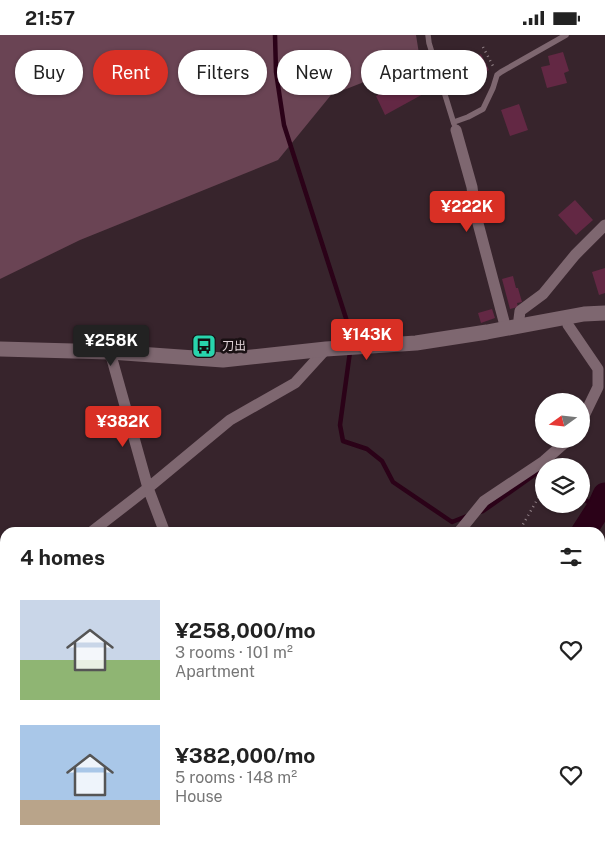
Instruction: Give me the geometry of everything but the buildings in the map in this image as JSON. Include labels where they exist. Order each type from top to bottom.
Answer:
[{"type":"street","points":[[455,126],[472,187],[475,213],[506,329]]},
{"type":"street","points":[[521,326],[519,319],[520,311],[543,294],[575,255],[605,225]]},
{"type":"street","points":[[0,349],[110,352],[223,360],[326,349],[416,343],[506,329],[584,314],[605,313]]},
{"type":"street","points":[[567,317],[568,325],[598,369],[598,387],[590,403]]},
{"type":"street","points":[[98,527],[148,488],[230,419],[295,383],[326,349]]},
{"type":"street","points":[[110,352],[148,488],[163,527]]},
{"type":"street","points":[[463,527],[484,501],[544,461],[559,448]]},
{"type":"lane","points":[[428,35],[455,126],[483,109],[497,75],[566,35]]},
{"type":"path","points":[[483,47],[497,75]]},
{"type":"path","points":[[521,527],[535,504]]},
{"type":"shaded area","points":[[0,35],[416,35],[418,50],[361,50],[361,83],[351,87],[351,50],[277,50],[277,95],[331,95],[278,160],[80,240],[0,279]]},
{"type":"waterway","points":[[275,35],[276,72],[284,125],[352,337],[340,425],[343,441],[367,449],[382,461],[393,482],[452,522],[467,516]]},
{"type":"waterway","points":[[479,512],[535,474]]},
{"type":"waterway","points":[[587,527],[605,495]]},
{"type":"waterway","points":[[590,503],[599,508]]},
{"type":"place","name":"刀出","points":[[204,346]]}]
